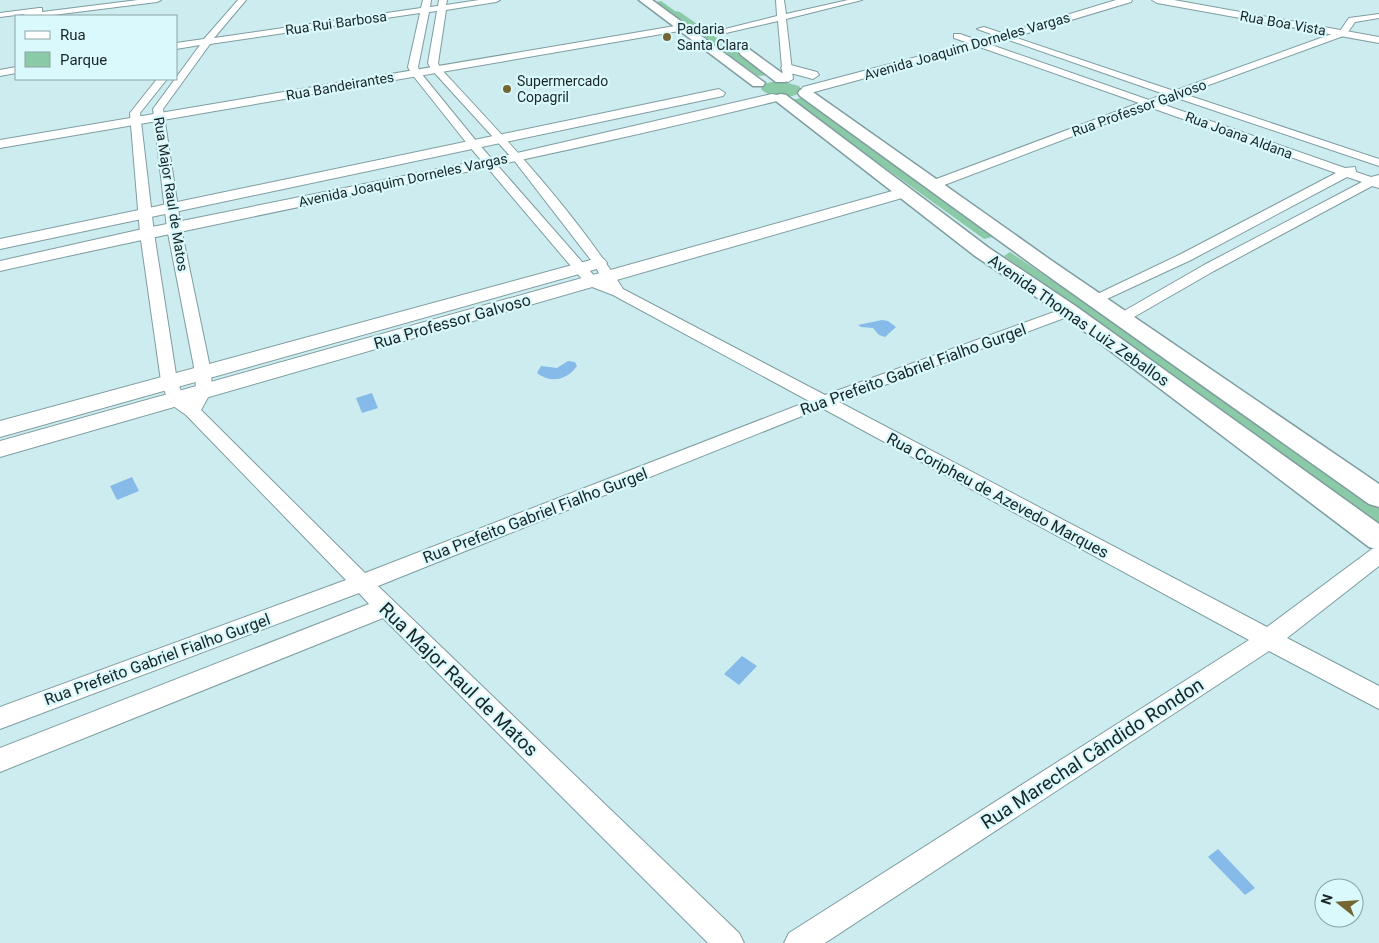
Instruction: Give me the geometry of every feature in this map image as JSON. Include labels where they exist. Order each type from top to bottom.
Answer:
[{"type":"main road","points":[[646,1],[668,2]]},
{"type":"main road","name":"Avenida Thomas Luiz Zeballos","points":[[646,1],[748,87],[776,98],[982,252],[1070,311],[1379,539]]},
{"type":"main road","points":[[713,29],[761,64],[787,74]]},
{"type":"main road","name":"Avenida Thomas Luiz Zeballos","points":[[787,74],[804,84],[806,92],[933,177],[1048,267],[1379,497]]},
{"type":"main road","name":"Avenida Joaquim Dorneles Vargas","points":[[748,87],[787,74]]},
{"type":"main road","name":"Avenida Joaquim Dorneles Vargas","points":[[776,98],[797,97],[806,92]]},
{"type":"main road","points":[[982,252],[1000,249],[1011,250],[1048,267]]},
{"type":"street","points":[[12,16],[40,0]]},
{"type":"street","points":[[19,15],[123,1],[157,0]]},
{"type":"street","name":"Rua Rui Barbosa","points":[[443,4],[462,0]]},
{"type":"street","name":"Rua Rui Barbosa","points":[[178,41],[322,22],[426,5],[496,0]]},
{"type":"street","points":[[780,0],[787,74],[818,74]]},
{"type":"street","points":[[713,29],[782,17],[858,0]]},
{"type":"street","name":"Avenida Joaquim Dorneles Vargas","points":[[806,92],[980,44],[1127,0]]},
{"type":"street","name":"Rua Boa Vista","points":[[1157,0],[1379,40]]},
{"type":"street","points":[[222,5],[240,2]]},
{"type":"street","name":"Rua Major Raul de Matos","points":[[180,73],[240,2]]},
{"type":"street","points":[[435,66],[443,4]]},
{"type":"street","points":[[415,70],[418,43],[426,5]]},
{"type":"street","points":[[1343,33],[1352,20],[1379,16]]},
{"type":"street","name":"Avenida Joaquim Dorneles Vargas","points":[[952,37],[1000,24]]},
{"type":"street","name":"Rua Bandeirantes","points":[[0,137],[135,117],[677,26]]},
{"type":"street","name":"Rua Joana Aldana","points":[[981,29],[1376,160]]},
{"type":"street","name":"Rua Professor Galvoso","points":[[1109,107],[1323,30]]},
{"type":"street","name":"Rua Professor Galvoso","points":[[933,177],[1055,139],[1152,104],[1251,65],[1343,33]]},
{"type":"street","name":"Rua Joana Aldana","points":[[952,37],[980,44],[1346,173],[1377,181]]},
{"type":"street","points":[[180,55],[194,38]]},
{"type":"street","name":"Rua Rui Barbosa","points":[[178,45],[194,38]]},
{"type":"street","points":[[418,43],[437,42]]},
{"type":"street","points":[[1238,61],[1251,65]]},
{"type":"street","points":[[0,67],[15,65]]},
{"type":"street","name":"Rua Coripheu de Azevedo Marques","points":[[435,66],[517,157],[600,276]]},
{"type":"street","points":[[0,72],[15,70]]},
{"type":"street","name":"Rua Coripheu de Azevedo Marques","points":[[415,70],[489,163],[600,276],[825,401],[1379,698]]},
{"type":"street","name":"Rua Major Raul de Matos","points":[[161,80],[135,117],[172,207],[174,228],[203,381]]},
{"type":"street","name":"Rua Major Raul de Matos","points":[[176,80],[158,113],[145,213],[147,233],[178,397],[386,607],[729,943]]},
{"type":"street","name":"Avenida Joaquim Dorneles Vargas","points":[[0,244],[748,87]]},
{"type":"street","name":"Avenida Joaquim Dorneles Vargas","points":[[0,266],[147,233],[517,157],[776,98]]},
{"type":"street","points":[[650,108],[666,122]]},
{"type":"street","name":"Rua Bandeirantes","points":[[0,144],[135,117]]},
{"type":"street","points":[[1040,132],[1055,139]]},
{"type":"street","points":[[1096,300],[1186,257],[1346,173],[1376,160]]},
{"type":"street","points":[[1122,318],[1210,268],[1377,181]]},
{"type":"street","name":"Rua Professor Galvoso","points":[[0,429],[31,430],[178,397],[203,381],[417,322],[600,276],[750,230],[898,189]]},
{"type":"street","points":[[1186,257],[1210,268]]},
{"type":"street","name":"Rua Prefeito Gabriel Fialho Gurgel","points":[[0,718],[362,583],[825,401],[1070,311]]},
{"type":"street","name":"Rua Professor Galvoso","points":[[0,449],[31,430]]},
{"type":"street","name":"Rua Marechal Cândido Rondon","points":[[799,943],[1268,640],[1379,555]]},
{"type":"street","name":"Rua Prefeito Gabriel Fialho Gurgel","points":[[0,760],[386,607]]},
{"type":"green space","points":[[661,1],[675,11],[680,12],[769,75],[758,76],[655,2]]},
{"type":"green space","points":[[781,81],[799,86],[802,91],[793,96],[781,97],[770,95],[761,89],[767,83]]},
{"type":"green space","points":[[801,98],[997,236],[984,239],[791,100]]},
{"type":"green space","points":[[1010,252],[1050,279],[1059,281],[1379,506],[1379,525],[1004,256]]},
{"type":"water","points":[[882,320],[888,321],[896,327],[885,337],[879,335],[873,328],[858,325]]},
{"type":"water","points":[[568,361],[575,362],[577,366],[564,377],[548,379],[537,373],[541,366],[557,368]]},
{"type":"water","points":[[372,393],[378,408],[362,413],[356,398]]},
{"type":"water","points":[[132,477],[139,491],[117,500],[110,486]]},
{"type":"water","points":[[742,656],[757,666],[739,685],[724,674]]},
{"type":"water","points":[[1218,849],[1255,888],[1245,895],[1208,857]]},
{"type":"place","name":"Padaria Santa Clara","points":[[667,37]]},
{"type":"place","name":"Supermercado Copagril","points":[[507,89]]}]
